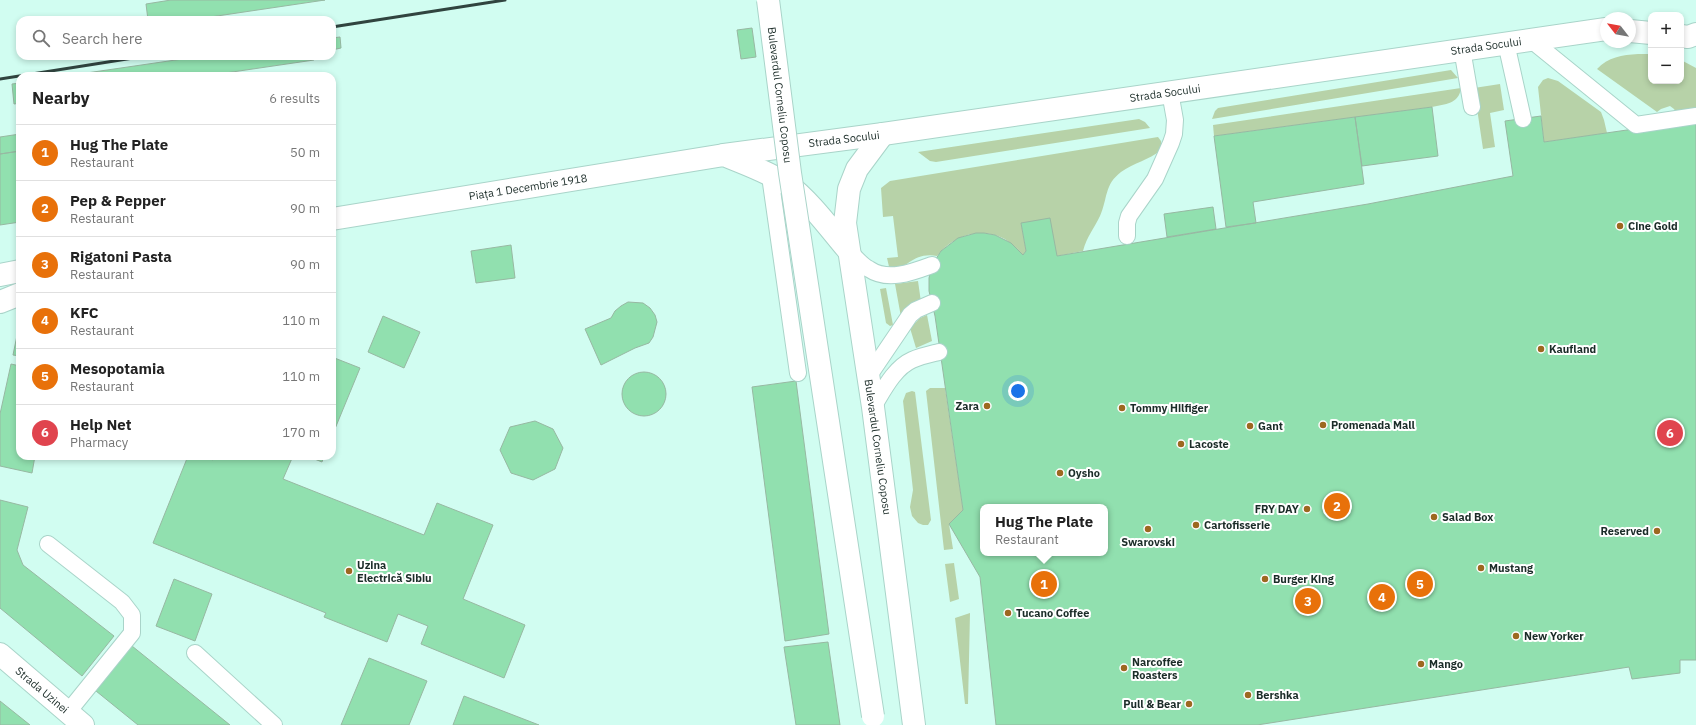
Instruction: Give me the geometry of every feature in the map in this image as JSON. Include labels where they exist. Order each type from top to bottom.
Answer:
[{"type":"street","name":"Bulevardul Corneliu Coposu","points":[[768,0],[790,173],[874,721]]},
{"type":"street","name":"Strada Socului","points":[[724,155],[883,134],[1600,30]]},
{"type":"street","points":[[1636,32],[1648,33]]},
{"type":"street","points":[[848,250],[845,223],[849,189],[857,170],[883,134]]},
{"type":"street","name":"Bulevardul Corneliu Coposu","points":[[724,155],[788,185],[802,198],[848,250],[873,407],[914,725]]},
{"type":"street","name":"Piața 1 Decembrie 1918","points":[[336,218],[724,155]]},
{"type":"street","points":[[0,275],[16,272]]},
{"type":"street","points":[[0,302],[16,296]]},
{"type":"street","name":"Strada Uzinei","points":[[0,654],[76,718]]},
{"type":"lane","points":[[1530,39],[1636,125],[1696,116]]},
{"type":"lane","points":[[1506,43],[1523,119]]},
{"type":"lane","points":[[1462,50],[1472,107]]},
{"type":"lane","points":[[1127,236],[1129,216],[1155,179],[1173,139],[1175,120],[1170,92]]},
{"type":"lane","points":[[770,176],[798,373]]},
{"type":"lane","points":[[848,250],[869,270],[887,276],[902,274],[932,266]]},
{"type":"lane","points":[[868,377],[910,315],[916,310],[932,303]]},
{"type":"lane","points":[[873,407],[884,389],[899,370],[912,360],[939,352]]},
{"type":"lane","points":[[48,544],[122,602],[132,615],[132,633],[76,718]]},
{"type":"lane","points":[[196,653],[274,725]]},
{"type":"green space","points":[[1648,54],[1648,84],[1684,84],[1684,62],[1696,68],[1696,113],[1678,116],[1674,109],[1670,106],[1657,112],[1597,69],[1611,59],[1626,55]]},
{"type":"green space","points":[[1451,70],[1458,78],[1212,119],[1218,108]]},
{"type":"green space","points":[[1548,78],[1558,81],[1601,112],[1607,133],[1544,142],[1538,87],[1543,80]]},
{"type":"green space","points":[[1500,84],[1504,110],[1490,113],[1495,147],[1483,149],[1474,88]]},
{"type":"green space","points":[[1461,88],[1460,93],[1451,102],[1432,107],[1214,136],[1213,125]]},
{"type":"green space","points":[[1139,119],[1145,122],[1150,128],[936,162],[930,161],[918,152]]},
{"type":"green space","points":[[1158,137],[1161,141],[1161,150],[1121,172],[1112,182],[1107,192],[1103,209],[1083,251],[1057,256],[1021,223],[1026,251],[1023,255],[1003,238],[993,234],[972,234],[953,242],[944,248],[937,256],[922,256],[902,267],[890,271],[887,258],[898,257],[893,216],[883,217],[881,188],[890,181]]},
{"type":"green space","points":[[918,281],[921,302],[901,317],[895,284]]},
{"type":"green space","points":[[886,288],[893,325],[890,326],[886,323],[880,289]]},
{"type":"green space","points":[[927,315],[932,341],[916,348],[910,328],[920,318]]},
{"type":"green space","points":[[930,388],[945,388],[963,510],[949,524],[953,549],[944,550],[926,391]]},
{"type":"green space","points":[[912,391],[915,392],[931,520],[928,525],[918,523],[912,516],[910,507],[913,490],[903,401],[906,393]]},
{"type":"green space","points":[[954,563],[959,599],[950,602],[945,564]]},
{"type":"green space","points":[[970,613],[968,704],[965,704],[955,618]]},
{"type":"building","points":[[171,0],[325,0],[217,16],[148,16],[146,4]]},
{"type":"building","points":[[752,28],[756,57],[741,59],[737,30]]},
{"type":"building","points":[[340,37],[341,48],[336,49],[336,38]]},
{"type":"building","points":[[176,60],[314,60],[232,72],[93,72]]},
{"type":"building","points":[[12,84],[16,84],[16,104],[14,104]]},
{"type":"building","points":[[1432,107],[1438,156],[1362,166],[1355,117]]},
{"type":"building","name":"Promenada Mall","points":[[1541,116],[1544,142],[1696,120],[1696,660],[1680,660],[1680,673],[1632,679],[1629,667],[1257,725],[996,725],[980,577],[949,524],[963,510],[935,316],[929,291],[929,278],[932,265],[941,251],[958,238],[976,233],[984,233],[995,235],[1011,243],[1023,255],[1026,251],[1021,223],[1050,218],[1057,256],[1368,204],[1513,176],[1505,121]]},
{"type":"building","points":[[1355,117],[1364,184],[1253,202],[1256,223],[1226,227],[1214,136]]},
{"type":"building","points":[[16,135],[16,152],[0,154],[0,137]]},
{"type":"building","points":[[16,152],[16,223],[0,225],[0,154]]},
{"type":"building","points":[[1213,207],[1216,229],[1167,237],[1164,214]]},
{"type":"building","points":[[511,245],[515,278],[476,283],[471,251]]},
{"type":"building","points":[[628,302],[643,303],[650,308],[655,315],[657,322],[653,337],[649,343],[635,348],[601,365],[585,329],[611,318],[615,311]]},
{"type":"building","points":[[383,316],[420,332],[404,368],[368,352]]},
{"type":"building","points":[[16,340],[16,355],[13,355]]},
{"type":"building","points":[[336,359],[360,368],[336,426]]},
{"type":"building","points":[[11,364],[16,365],[16,460],[34,460],[32,473],[0,466],[0,414]]},
{"type":"building","points":[[644,372],[656,376],[662,382],[666,394],[662,406],[656,412],[644,416],[632,412],[626,406],[622,394],[626,382],[632,376]]},
{"type":"building","points":[[796,381],[829,634],[785,641],[752,387]]},
{"type":"building","points":[[535,421],[553,429],[563,448],[555,469],[533,480],[511,473],[500,450],[510,427]]},
{"type":"building","name":"Uzina Electrică Sibiu","points":[[186,460],[291,460],[283,479],[424,535],[437,503],[493,525],[463,599],[525,625],[504,678],[421,644],[428,626],[398,614],[387,642],[324,617],[326,613],[153,543]]},
{"type":"building","points":[[0,500],[28,507],[17,550],[23,565],[114,636],[82,676],[0,608]]},
{"type":"building","points":[[174,579],[212,594],[195,641],[156,626]]},
{"type":"building","points":[[828,642],[840,725],[796,725],[784,647]]},
{"type":"building","points":[[132,646],[230,725],[138,725],[96,691]]},
{"type":"building","points":[[369,658],[427,681],[409,725],[341,725]]},
{"type":"building","points":[[464,696],[539,725],[453,725]]},
{"type":"building","points":[[0,701],[30,725],[0,725]]},
{"type":"railway","points":[[336,26],[505,0]]},
{"type":"railway","points":[[44,72],[121,60]]},
{"type":"railway","points":[[0,79],[16,76]]},
{"type":"place","name":"Cine Gold","points":[[1620,226]]},
{"type":"place","name":"Kaufland","points":[[1541,349]]},
{"type":"place","name":"Zara","points":[[987,406]]},
{"type":"place","name":"Tommy Hilfiger","points":[[1122,408]]},
{"type":"place","name":"Promenada Mall","points":[[1323,425]]},
{"type":"place","name":"Gant","points":[[1250,426]]},
{"type":"place","name":"Help Net","points":[[1670,433]]},
{"type":"place","name":"Lacoste","points":[[1181,444]]},
{"type":"place","name":"Oysho","points":[[1060,473]]},
{"type":"place","name":"Pep & Pepper","points":[[1337,506]]},
{"type":"place","name":"FRY DAY","points":[[1307,509]]},
{"type":"place","name":"Salad Box","points":[[1434,517]]},
{"type":"place","name":"Cartofisserie","points":[[1196,525]]},
{"type":"place","name":"Swarovski","points":[[1148,529]]},
{"type":"place","name":"Reserved","points":[[1657,531]]},
{"type":"place","name":"Mustang","points":[[1481,568]]},
{"type":"place","name":"Uzina Electrică Sibiu","points":[[349,571]]},
{"type":"place","name":"Burger King","points":[[1265,579]]},
{"type":"place","name":"Hug The Plate","points":[[1044,584]]},
{"type":"place","name":"Mesopotamia","points":[[1420,584]]},
{"type":"place","name":"KFC","points":[[1382,597]]},
{"type":"place","name":"Rigatoni Pasta","points":[[1308,601]]},
{"type":"place","name":"Tucano Coffee","points":[[1008,613]]},
{"type":"place","name":"New Yorker","points":[[1516,636]]},
{"type":"place","name":"Mango","points":[[1421,664]]},
{"type":"place","name":"Narcoffee Roasters","points":[[1124,668]]},
{"type":"place","name":"Bershka","points":[[1248,695]]},
{"type":"place","name":"Pull & Bear","points":[[1189,704]]}]
